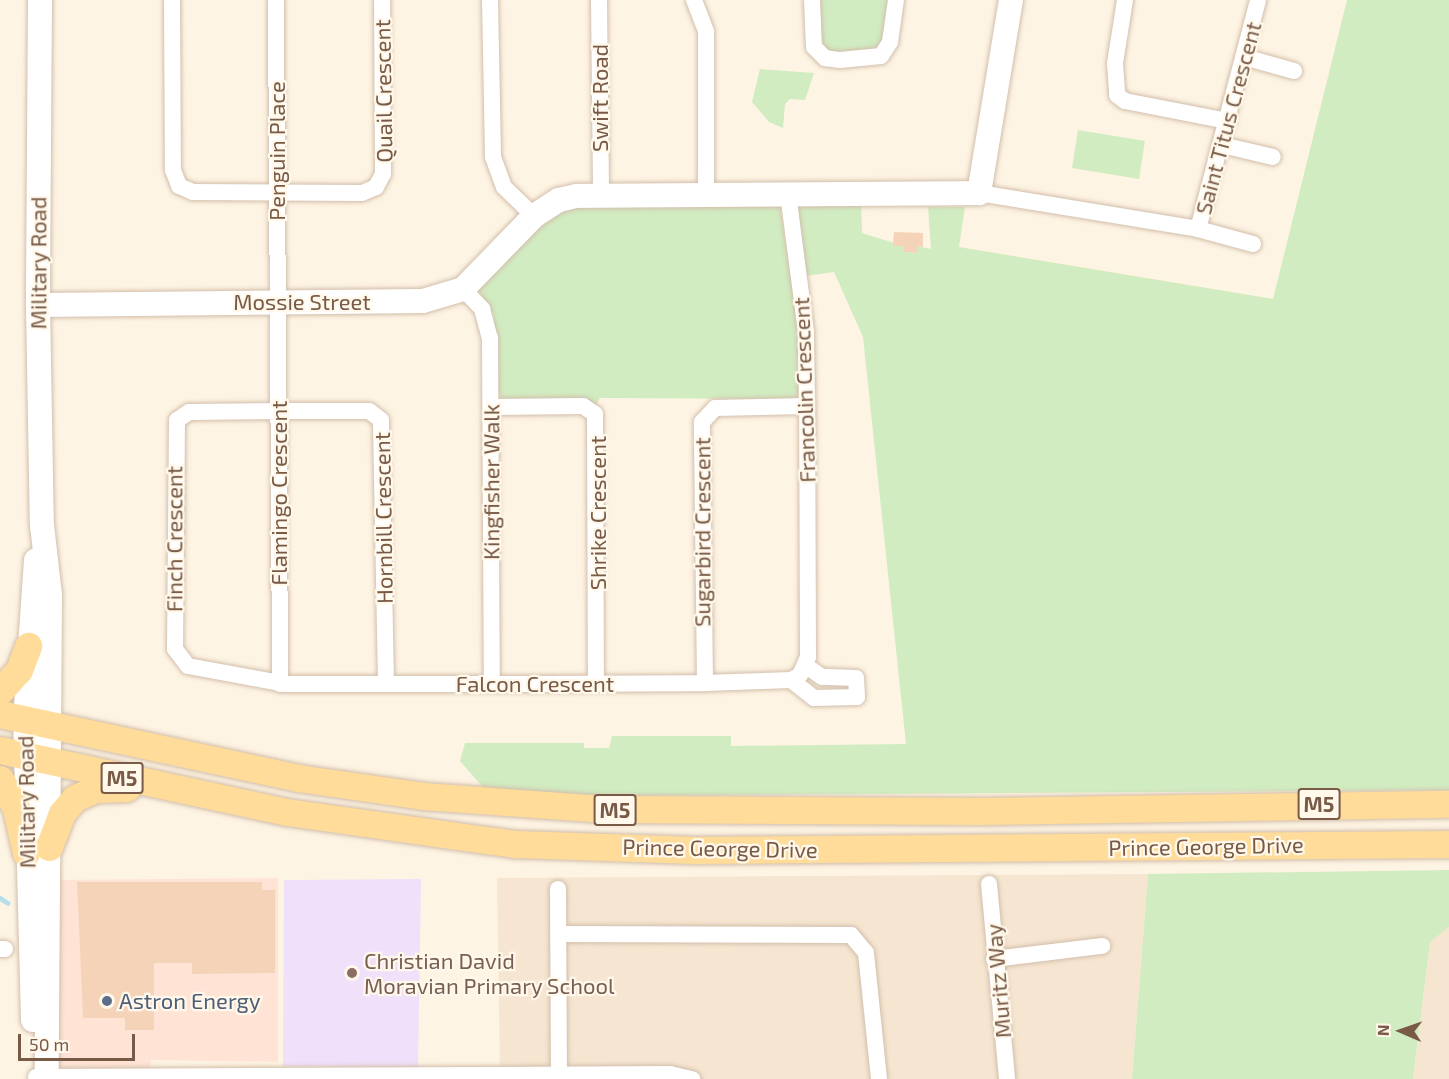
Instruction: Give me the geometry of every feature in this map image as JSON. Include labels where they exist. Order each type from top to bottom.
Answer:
[{"type":"main road","points":[[0,691],[19,670],[28,646]]},
{"type":"main road","name":"Prince George Drive","points":[[25,720],[298,778],[423,796],[603,809],[982,811],[1449,804]]},
{"type":"main road","name":"Prince George Drive","points":[[25,756],[194,794],[287,812],[516,844],[696,850],[1449,844]]},
{"type":"main road","points":[[0,779],[37,850],[63,813],[84,793],[106,788],[194,794]]},
{"type":"street","name":"Military Road","points":[[40,0],[38,304],[42,525],[28,646],[25,756],[37,850],[41,1078]]},
{"type":"street","points":[[172,0],[176,182],[193,192],[278,192]]},
{"type":"street","name":"Penguin Place","points":[[276,0],[279,303]]},
{"type":"street","name":"Quail Crescent","points":[[278,192],[362,193],[381,182],[382,0]]},
{"type":"street","points":[[490,0],[493,157],[504,187],[534,216],[559,200],[601,195],[979,193],[1011,0]]},
{"type":"street","name":"Swift Road","points":[[600,0],[601,195]]},
{"type":"street","points":[[694,0],[706,32],[706,195]]},
{"type":"street","points":[[812,0],[814,47],[825,58],[840,60],[881,56],[890,42],[896,0]]},
{"type":"street","points":[[1125,0],[1115,63],[1117,95],[1125,101],[1228,121]]},
{"type":"street","name":"Saint Titus Crescent","points":[[979,193],[1198,229],[1258,0]]},
{"type":"street","points":[[1244,57],[1294,71]]},
{"type":"street","points":[[1222,144],[1273,157]]},
{"type":"street","name":"Francolin Crescent","points":[[788,194],[806,332],[806,666]]},
{"type":"street","name":"Mossie Street","points":[[38,304],[423,301],[463,289],[534,216]]},
{"type":"street","points":[[1198,229],[1253,244]]},
{"type":"street","name":"Kingfisher Walk","points":[[463,289],[486,318],[491,407],[492,684]]},
{"type":"street","name":"Flamingo Crescent","points":[[279,303],[280,684]]},
{"type":"street","name":"Shrike Crescent","points":[[491,407],[583,406],[595,414],[596,683]]},
{"type":"street","name":"Sugarbird Crescent","points":[[705,683],[702,422],[716,408],[807,406]]},
{"type":"street","name":"Finch Crescent","points":[[279,411],[189,412],[177,420],[174,433],[178,658],[192,667],[280,684]]},
{"type":"street","name":"Hornbill Crescent","points":[[279,411],[369,411],[383,425],[386,684]]},
{"type":"street","name":"Military Road","points":[[25,720],[49,555],[42,525]]},
{"type":"street","points":[[806,666],[822,677],[856,678],[857,697],[814,698],[791,681],[806,666]]},
{"type":"street","name":"Falcon Crescent","points":[[280,684],[791,681]]},
{"type":"street","name":"Muritz Way","points":[[989,884],[994,959],[1007,1079]]},
{"type":"street","points":[[558,889],[559,1075]]},
{"type":"street","points":[[559,934],[850,935],[866,953],[879,1079]]},
{"type":"street","points":[[994,959],[1101,945]]},
{"type":"street","points":[[41,1078],[670,1074],[692,1079]]},
{"type":"shaded area","points":[[1148,874],[1132,1079],[216,1079],[500,1075],[497,878]]},
{"type":"shaded area","points":[[278,878],[278,1062],[151,1060],[151,1079],[47,1079],[49,880]]},
{"type":"shaded area","name":"Christian David Moravian Primary School","points":[[421,879],[418,1068],[283,1066],[284,880]]},
{"type":"shaded area","points":[[1449,927],[1449,1079],[1413,1079],[1430,941]]},
{"type":"green space","points":[[818,0],[890,0],[880,49],[833,54],[821,46]]},
{"type":"green space","points":[[1347,0],[1449,0],[1449,790],[589,796],[487,792],[460,761],[465,743],[584,743],[584,748],[609,748],[612,736],[731,736],[731,746],[906,744],[863,337],[834,272],[805,276],[798,209],[801,204],[861,202],[862,233],[904,246],[904,252],[917,253],[918,246],[931,249],[928,207],[965,207],[959,247],[1273,299]]},
{"type":"green space","points":[[760,69],[814,73],[805,100],[790,99],[785,104],[783,128],[769,122],[752,102]]},
{"type":"green space","points":[[1078,130],[1145,141],[1139,179],[1072,168]]},
{"type":"green space","points":[[566,206],[780,206],[800,340],[799,393],[794,399],[600,398],[594,408],[504,401],[496,389],[494,316],[478,289],[540,222]]},
{"type":"green space","points":[[1449,870],[1449,927],[1430,942],[1413,1079],[1132,1079],[1148,874]]},
{"type":"building","points":[[894,232],[923,233],[923,247],[918,246],[918,253],[904,252],[904,246],[893,246]]},
{"type":"building","points":[[77,882],[262,882],[262,890],[275,890],[275,973],[192,974],[192,963],[154,963],[154,1030],[125,1030],[125,1018],[83,1018]]},
{"type":"waterway","points":[[0,898],[8,903]]},
{"type":"place","name":"Christian David Moravian Primary School","points":[[352,973]]},
{"type":"place","name":"Astron Energy","points":[[107,1001]]}]
